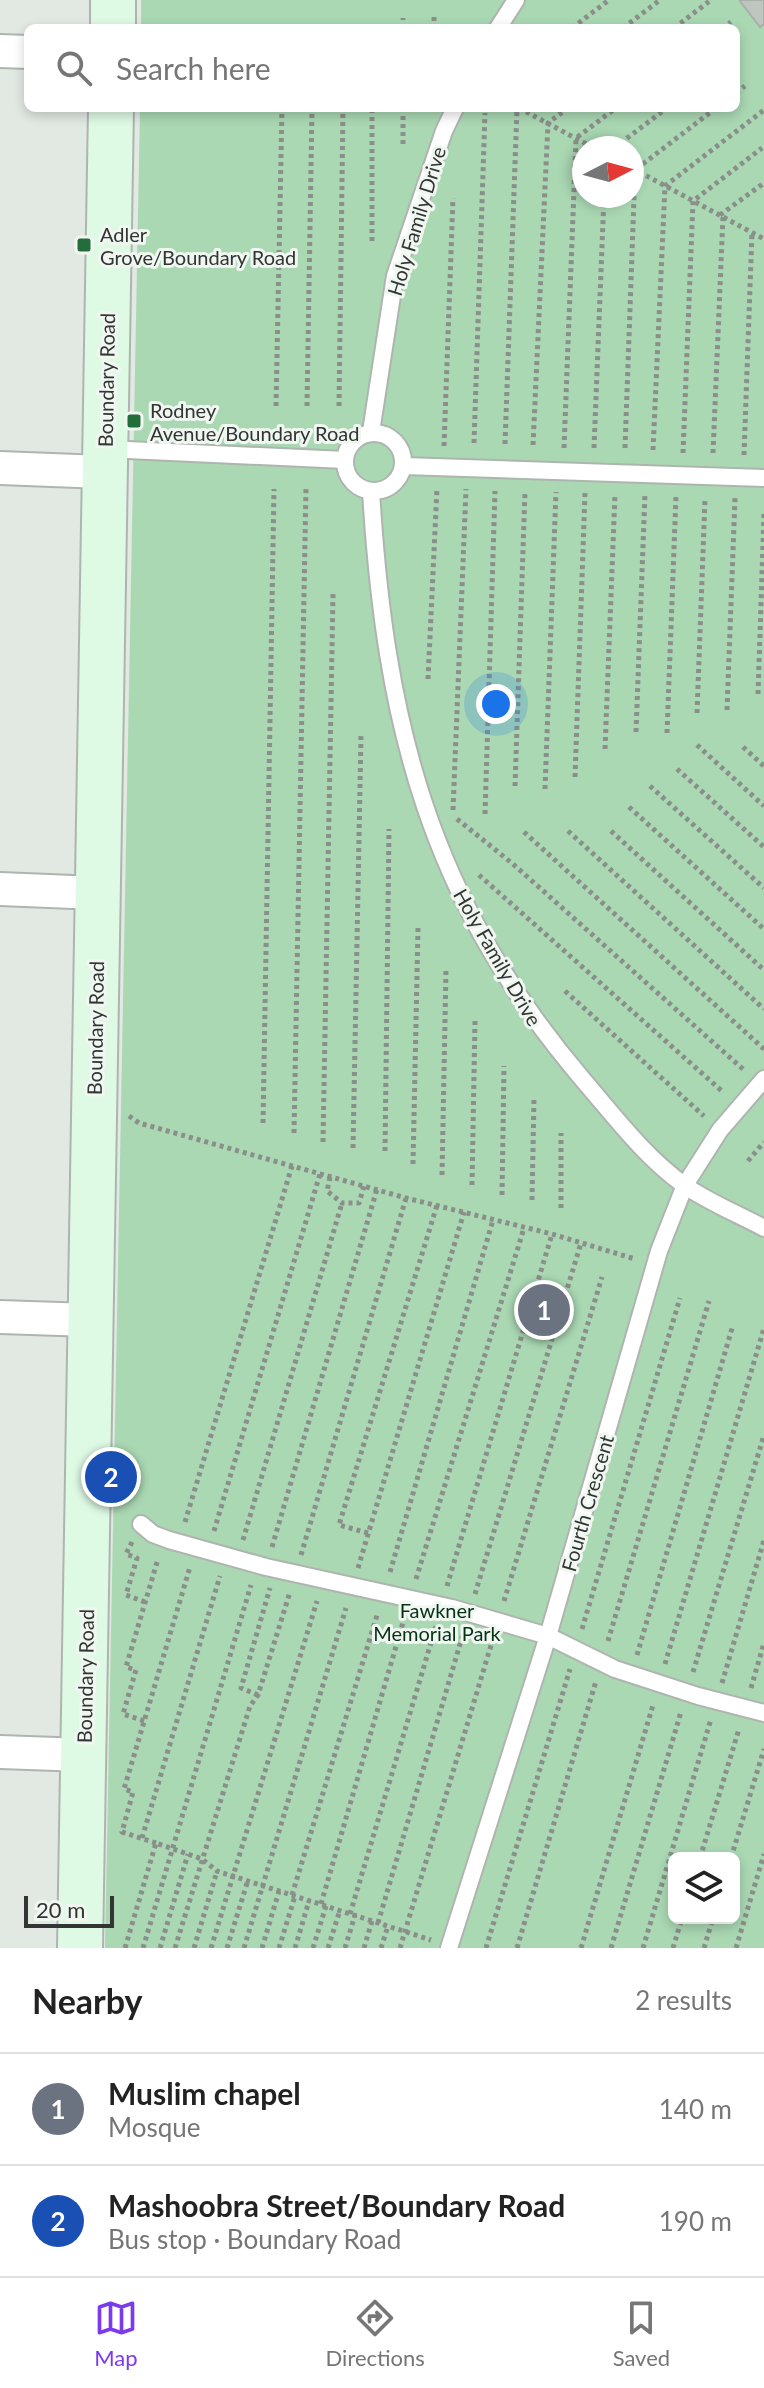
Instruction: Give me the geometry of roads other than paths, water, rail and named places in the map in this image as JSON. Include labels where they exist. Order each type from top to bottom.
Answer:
[{"type":"main road","points":[[113,0],[113,24]]},
{"type":"main road","name":"Boundary Road","points":[[80,1948],[111,112]]},
{"type":"street","points":[[0,51],[24,52]]},
{"type":"street","points":[[0,468],[104,460]]},
{"type":"street","points":[[0,889],[97,893]]},
{"type":"street","points":[[0,1317],[90,1320]]},
{"type":"street","points":[[0,1752],[84,1755]]},
{"type":"lane","points":[[501,24],[516,0]]},
{"type":"lane","name":"Holy Family Drive","points":[[371,432],[395,276],[453,112]]},
{"type":"lane","points":[[371,432],[395,441],[404,466],[389,487],[371,491],[355,484],[349,477],[345,460],[350,444],[371,432]]},
{"type":"lane","points":[[104,460],[345,460]]},
{"type":"lane","points":[[404,466],[764,478]]},
{"type":"lane","name":"Holy Family Drive","points":[[371,491],[378,590],[390,677],[403,738],[428,819],[459,895],[485,943],[543,1033],[623,1128],[685,1185],[764,1228]]},
{"type":"lane","name":"Fourth Crescent","points":[[449,1947],[548,1636],[655,1265],[685,1185],[720,1130],[762,1082]]},
{"type":"lane","points":[[141,1524],[153,1534],[266,1567],[470,1613],[548,1636],[632,1674],[764,1713]]},
{"type":"place","name":"Adler Grove/Boundary Road","points":[[84,245]]},
{"type":"place","name":"Rodney Avenue/Boundary Road","points":[[134,421]]},
{"type":"place","name":"Muslim chapel","points":[[544,1310]]},
{"type":"place","name":"Mashoobra Street/Boundary Road","points":[[111,1477]]},
{"type":"park label","name":"Fawkner Memorial Park","points":[[437,1622]]}]
